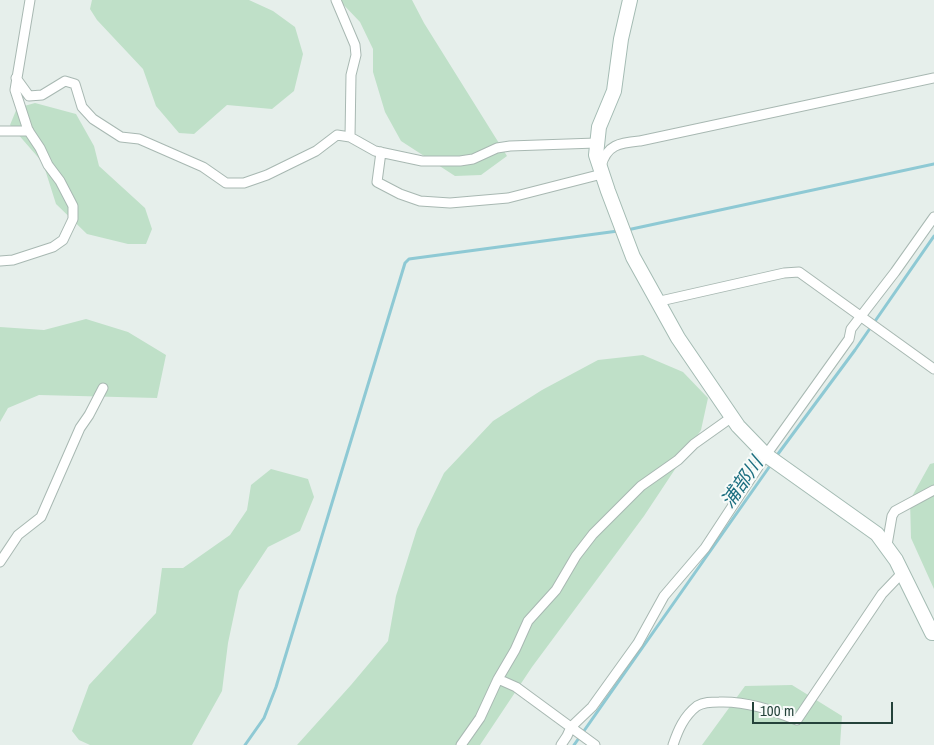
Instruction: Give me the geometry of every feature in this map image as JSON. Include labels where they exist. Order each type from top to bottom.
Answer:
[{"type":"street","points":[[0,262],[13,260],[53,247],[63,240],[73,219],[73,206],[29,131],[15,90],[30,0]]},
{"type":"street","points":[[336,0],[355,44],[356,55],[351,75],[350,137]]},
{"type":"street","points":[[630,0],[624,20],[614,91],[599,127],[596,155],[633,257],[656,302],[678,338],[738,426],[766,456],[872,530],[887,545],[933,635]]},
{"type":"street","points":[[16,78],[29,96],[42,94],[65,81],[75,84],[82,107],[93,120],[121,137],[139,139],[204,167],[226,183],[244,183],[267,175],[316,151],[337,135],[350,137],[375,151],[422,161],[473,159],[497,148],[510,146],[596,143]]},
{"type":"street","points":[[601,171],[604,156],[614,146],[623,143],[640,141],[934,78]]},
{"type":"street","points":[[0,131],[29,131]]},
{"type":"street","points":[[381,152],[377,182],[400,194],[420,201],[450,203],[508,198],[601,171]]},
{"type":"street","points":[[561,745],[571,727],[592,708],[638,643],[664,596],[705,548],[766,456],[848,339],[851,329],[934,217]]},
{"type":"street","points":[[656,302],[784,273],[800,272],[934,369]]},
{"type":"street","points":[[0,562],[18,534],[41,517],[80,428],[103,388]]},
{"type":"street","points":[[461,745],[480,718],[528,621],[556,590],[576,556],[593,534],[641,486],[678,460],[694,444],[732,417]]},
{"type":"street","points":[[887,545],[892,516],[895,511],[934,490]]},
{"type":"street","points":[[673,745],[683,721],[689,713],[698,705],[706,702],[737,701],[767,708],[797,720],[882,594],[902,572]]},
{"type":"street","points":[[498,679],[516,687],[594,745]]},
{"type":"green space","points":[[92,0],[249,0],[273,11],[295,27],[303,54],[294,91],[272,109],[227,105],[194,134],[179,133],[156,106],[143,69],[97,20],[90,9]]},
{"type":"green space","points":[[339,0],[412,0],[424,23],[507,156],[481,175],[455,176],[401,141],[385,112],[373,72],[373,49],[360,22]]},
{"type":"green space","points":[[35,103],[76,114],[94,146],[99,166],[145,208],[152,229],[146,244],[128,244],[87,234],[56,204],[43,163],[10,125],[17,108]]},
{"type":"green space","points":[[86,319],[128,332],[166,355],[157,398],[39,395],[8,408],[0,422],[0,327],[44,330]]},
{"type":"green space","points":[[643,355],[683,372],[708,398],[701,430],[644,516],[532,667],[480,745],[297,745],[388,641],[396,596],[417,529],[444,473],[493,421],[542,390],[598,360]]},
{"type":"green space","points":[[934,463],[934,589],[911,538],[910,500],[930,464]]},
{"type":"green space","points":[[271,469],[308,479],[314,497],[300,531],[268,547],[239,591],[228,643],[222,691],[192,745],[90,745],[79,740],[72,731],[89,685],[156,613],[162,568],[183,568],[230,535],[247,510],[251,485]]},
{"type":"green space","points":[[792,685],[842,716],[840,745],[702,745],[745,686]]},
{"type":"waterway","points":[[627,230],[934,164]]},
{"type":"waterway","points":[[245,745],[264,718],[276,687],[405,263],[409,259],[618,231]]},
{"type":"waterway","name":"浦部川","points":[[775,458],[855,350],[934,236]]},
{"type":"waterway","name":"浦部川","points":[[574,745],[772,463]]}]
